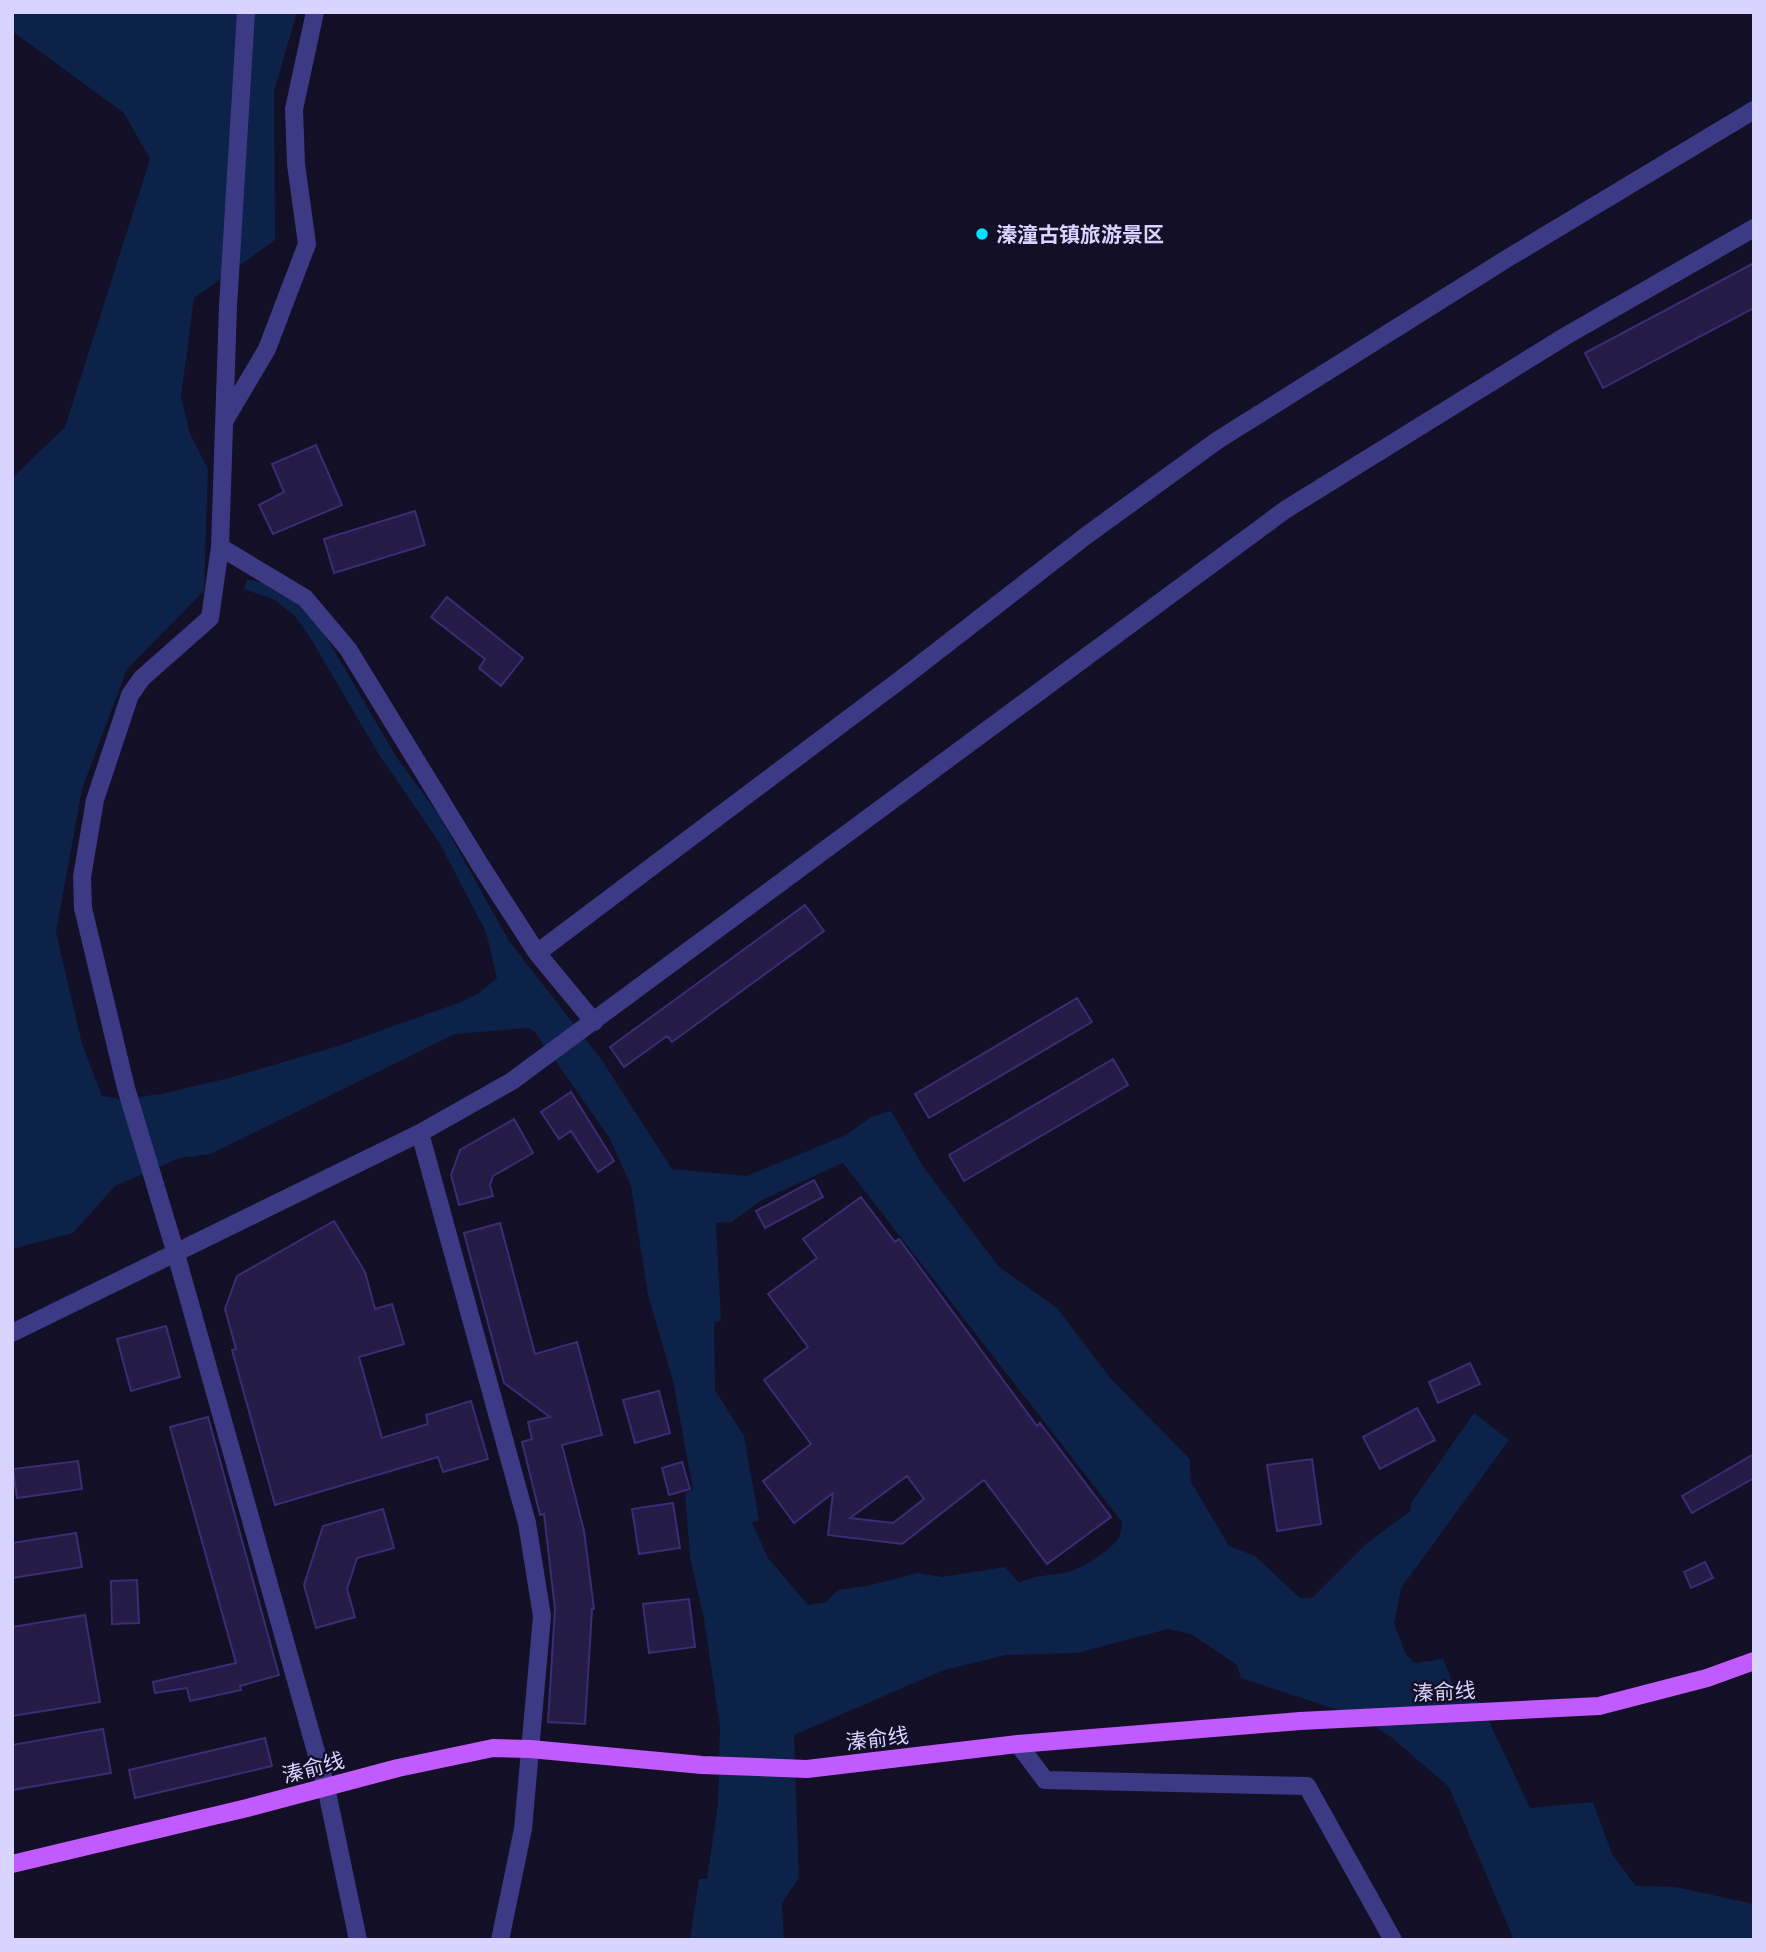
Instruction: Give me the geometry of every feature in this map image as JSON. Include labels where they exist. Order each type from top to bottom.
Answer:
[{"type":"main road","name":"溱俞线","points":[[12,1864],[493,1748],[702,1765],[807,1769],[1018,1744],[1300,1721],[1599,1706],[1707,1678],[1754,1661]]},
{"type":"street","points":[[246,12],[223,423],[220,547],[210,618],[142,678],[131,695],[95,800],[82,877],[82,908],[126,1088],[155,1180],[326,1787],[358,1940]]},
{"type":"street","points":[[223,423],[267,349],[307,244],[296,164],[295,109],[315,12]]},
{"type":"street","points":[[537,953],[915,669],[1087,535],[1218,440],[1508,258],[1752,115]]},
{"type":"street","points":[[12,1333],[420,1133],[512,1081],[1285,510],[1564,337],[1754,228]]},
{"type":"street","points":[[220,547],[305,598],[348,649],[537,953],[594,1022]]},
{"type":"street","points":[[420,1133],[527,1523],[542,1616],[523,1829],[500,1940]]},
{"type":"street","points":[[1018,1744],[1045,1780],[1307,1786],[1392,1940]]},
{"type":"water","points":[[12,12],[297,12],[274,92],[275,240],[194,298],[181,397],[190,434],[208,469],[204,591],[127,669],[82,789],[56,932],[82,1044],[102,1096],[122,1099],[161,1094],[229,1078],[338,1046],[458,1003],[479,993],[497,978],[486,932],[439,842],[378,753],[311,639],[295,616],[275,600],[244,589],[247,579],[288,589],[308,606],[397,758],[439,815],[509,941],[601,1059],[672,1169],[747,1176],[846,1135],[871,1117],[891,1111],[924,1168],[999,1267],[1057,1308],[1111,1379],[1190,1459],[1191,1482],[1229,1546],[1255,1556],[1300,1598],[1312,1598],[1367,1543],[1410,1511],[1411,1503],[1474,1413],[1509,1440],[1401,1588],[1394,1624],[1406,1654],[1414,1663],[1443,1659],[1456,1691],[1480,1702],[1530,1808],[1593,1802],[1612,1854],[1636,1886],[1676,1887],[1754,1904],[1754,1940],[1514,1940],[1449,1787],[1391,1737],[1362,1718],[1241,1678],[1237,1665],[1191,1634],[1168,1629],[1077,1653],[1006,1655],[944,1670],[794,1735],[799,1878],[782,1903],[784,1940],[690,1940],[699,1879],[707,1879],[718,1804],[720,1726],[704,1619],[690,1557],[685,1492],[693,1490],[673,1381],[648,1295],[631,1186],[609,1137],[534,1031],[528,1028],[455,1034],[211,1154],[180,1158],[115,1186],[73,1233],[12,1249],[12,478],[65,427],[150,159],[124,113],[12,31]],"holes":[[[843,1163],[1122,1522],[1119,1538],[1109,1548],[1088,1563],[1068,1572],[1038,1576],[1019,1583],[1005,1567],[942,1577],[918,1573],[838,1590],[826,1602],[808,1605],[768,1558],[752,1523],[759,1520],[744,1436],[715,1390],[714,1322],[721,1321],[716,1223],[732,1222],[760,1201]]]},
{"type":"building","points":[[1754,263],[1754,308],[1603,388],[1585,353]]},
{"type":"building","points":[[316,445],[342,505],[273,534],[259,505],[284,492],[272,464]]},
{"type":"building","points":[[415,511],[425,545],[334,573],[324,539]]},
{"type":"building","points":[[447,597],[523,658],[501,686],[479,668],[485,659],[431,617]]},
{"type":"building","points":[[805,905],[824,931],[672,1042],[667,1036],[624,1067],[610,1047]]},
{"type":"building","points":[[1077,998],[1092,1022],[929,1118],[915,1094]]},
{"type":"building","points":[[1113,1059],[1128,1085],[964,1181],[949,1155]]},
{"type":"building","points":[[571,1092],[614,1161],[598,1172],[571,1131],[559,1139],[541,1112]]},
{"type":"building","points":[[514,1119],[533,1153],[493,1176],[490,1185],[493,1196],[459,1205],[451,1175],[460,1150]]},
{"type":"building","points":[[814,1180],[823,1197],[765,1228],[756,1211]]},
{"type":"building","points":[[861,1197],[895,1242],[899,1239],[1037,1426],[1040,1423],[1111,1517],[1047,1564],[984,1480],[902,1544],[828,1535],[833,1493],[794,1523],[763,1481],[811,1444],[764,1380],[808,1347],[768,1294],[817,1258],[803,1239]],"holes":[[[907,1476],[924,1499],[893,1523],[850,1518]]]},
{"type":"building","points":[[334,1221],[365,1272],[375,1309],[392,1304],[404,1344],[359,1357],[382,1438],[428,1424],[426,1415],[471,1401],[488,1459],[443,1472],[438,1457],[275,1505],[232,1350],[236,1349],[225,1309],[237,1276]]},
{"type":"building","points":[[500,1223],[535,1354],[577,1342],[602,1435],[562,1445],[584,1531],[594,1609],[585,1724],[548,1722],[555,1609],[544,1514],[540,1515],[522,1442],[532,1439],[528,1422],[550,1417],[504,1383],[464,1233]]},
{"type":"building","points":[[166,1326],[180,1377],[131,1391],[117,1339]]},
{"type":"building","points":[[1470,1363],[1480,1384],[1438,1403],[1429,1382]]},
{"type":"building","points":[[659,1391],[670,1433],[635,1443],[623,1400]]},
{"type":"building","points":[[1417,1408],[1435,1440],[1380,1469],[1363,1437]]},
{"type":"building","points":[[208,1417],[279,1675],[240,1686],[241,1690],[190,1701],[187,1688],[155,1693],[153,1682],[236,1663],[170,1427]]},
{"type":"building","points":[[1754,1454],[1754,1478],[1692,1513],[1682,1496]]},
{"type":"building","points":[[1312,1459],[1321,1524],[1277,1531],[1267,1465]]},
{"type":"building","points":[[78,1461],[82,1489],[17,1498],[13,1469]]},
{"type":"building","points":[[682,1462],[690,1489],[669,1495],[662,1468]]},
{"type":"building","points":[[673,1503],[680,1548],[639,1554],[632,1509]]},
{"type":"building","points":[[383,1509],[394,1548],[357,1558],[347,1589],[355,1617],[316,1628],[304,1585],[323,1526]]},
{"type":"building","points":[[76,1533],[82,1567],[12,1578],[12,1543]]},
{"type":"building","points":[[1705,1562],[1713,1578],[1691,1588],[1684,1572]]},
{"type":"building","points":[[137,1580],[139,1623],[112,1624],[111,1581]]},
{"type":"building","points":[[689,1599],[695,1647],[649,1653],[643,1604]]},
{"type":"building","points":[[85,1615],[100,1702],[12,1716],[12,1627]]},
{"type":"building","points":[[103,1729],[111,1773],[12,1790],[12,1745]]},
{"type":"building","points":[[265,1738],[272,1766],[135,1798],[129,1770]]},
{"type":"place","name":"溱潼古镇旅游景区","points":[[982,234]]}]
